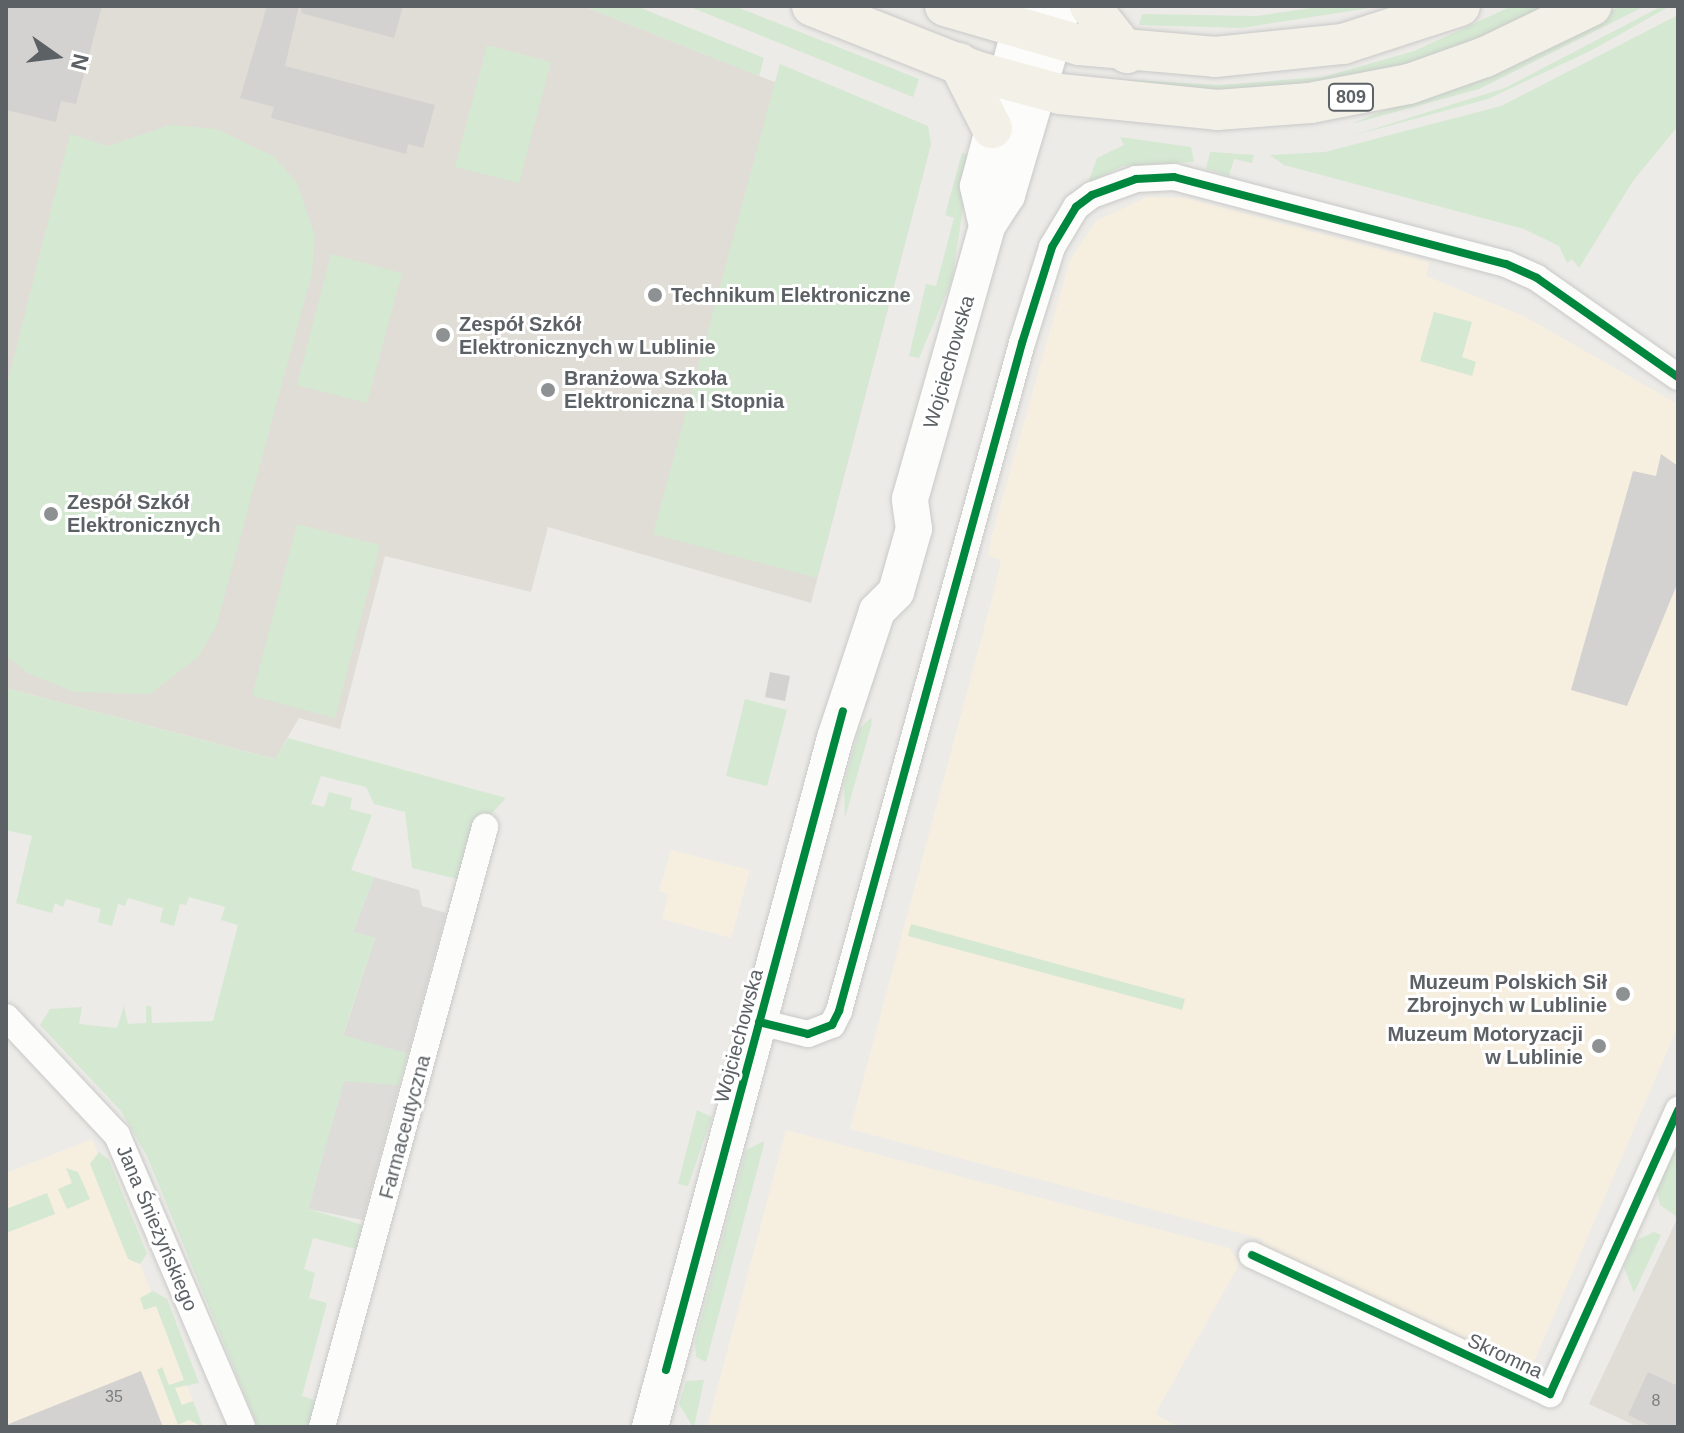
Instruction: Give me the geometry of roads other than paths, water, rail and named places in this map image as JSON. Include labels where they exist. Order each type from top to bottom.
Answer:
[{"type":"main road","name":"809","points":[[812,6],[1022,84],[1117,105],[1186,110],[1324,101],[1452,70],[1591,6]]},
{"type":"main road","points":[[1090,6],[1127,53]]},
{"type":"main road","points":[[956,7],[1041,20],[1127,53],[1215,57],[1317,49],[1367,39],[1460,6]]},
{"type":"main road","points":[[959,63],[992,128]]},
{"type":"street","name":"Wojciechowska","points":[[650,1427],[835,738],[877,611],[877,569],[891,521],[910,499],[987,226],[1007,195],[1022,84],[1041,20]]},
{"type":"street","name":"Wojciechowska","points":[[987,226],[978,186],[992,128],[1022,84]]},
{"type":"street","points":[[759,1022],[808,1034],[832,1025],[839,1011],[1026,329],[1052,247],[1070,215],[1092,195],[1136,179],[1174,177],[1506,264],[1537,278],[1675,370]]},
{"type":"street","name":"Farmaceutyczna","points":[[322,1427],[485,827]]},
{"type":"street","name":"Jana Śnieżyńskiego","points":[[6,1017],[117,1135],[242,1427]]},
{"type":"street","name":"Skromna","points":[[1252,1255],[1550,1394],[1678,1110]]},
{"type":"place","name":"Technikum Elektroniczne","points":[[655,295]]},
{"type":"place","name":"Zespół Szkół Elektronicznych w Lublinie","points":[[443,335]]},
{"type":"place","name":"Branżowa Szkoła Elektroniczna I Stopnia","points":[[548,390]]},
{"type":"place","name":"Zespół Szkół Elektronicznych","points":[[51,514]]},
{"type":"place","name":"Muzeum Polskich Sił Zbrojnych w Lublinie","points":[[1623,994]]},
{"type":"place","name":"Muzeum Motoryzacji w Lublinie","points":[[1599,1046]]}]
